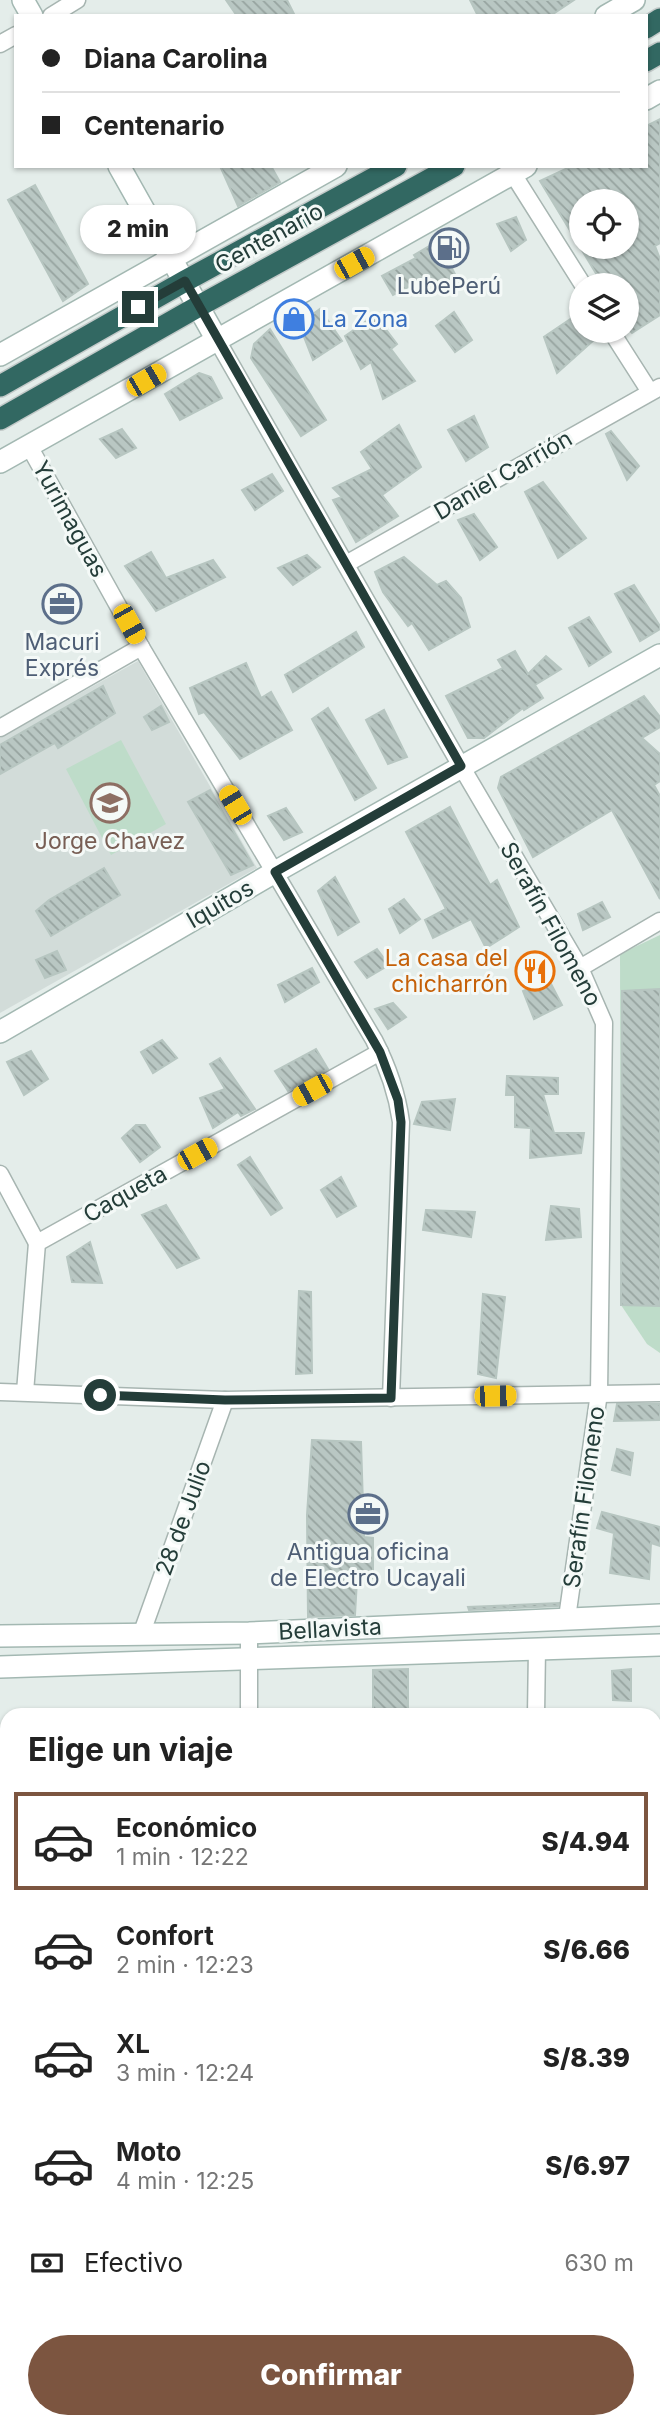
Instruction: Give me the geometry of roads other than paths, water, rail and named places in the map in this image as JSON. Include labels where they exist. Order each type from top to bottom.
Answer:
[{"type":"highway","name":"Centenario","points":[[0,386],[392,168]]},
{"type":"highway","name":"Centenario","points":[[0,419],[450,168]]},
{"type":"street","points":[[54,14],[77,0]]},
{"type":"street","points":[[610,14],[634,0]]},
{"type":"street","name":"Serafín Filomeno","points":[[119,168],[461,766],[580,968],[604,1023],[599,1393],[567,1618]]},
{"type":"street","points":[[0,355],[332,168]]},
{"type":"street","points":[[0,462],[520,170],[576,273]]},
{"type":"street","points":[[620,343],[655,390]]},
{"type":"street","name":"Daniel Carrión","points":[[346,564],[655,390]]},
{"type":"street","name":"Yurimaguas","points":[[29,446],[141,647],[380,1052],[398,1100],[401,1122],[391,1398]]},
{"type":"street","points":[[0,728],[141,647]]},
{"type":"street","name":"Iquitos","points":[[0,1032],[275,872],[660,655]]},
{"type":"street","points":[[580,968],[660,920]]},
{"type":"street","name":"Caqueta","points":[[37,1243],[380,1052]]},
{"type":"street","points":[[0,1174],[37,1243],[25,1392]]},
{"type":"street","points":[[0,1392],[225,1400],[660,1393]]},
{"type":"street","name":"28 de Julio","points":[[141,1635],[225,1400]]},
{"type":"street","name":"Bellavista","points":[[0,1636],[249,1633],[660,1615]]},
{"type":"street","points":[[249,1633],[249,1708]]},
{"type":"street","name":"Bellavista","points":[[0,1667],[660,1645]]},
{"type":"street","points":[[536,1708],[537,1648]]},
{"type":"place","name":"LubePerú","points":[[449,248]]},
{"type":"place","name":"La Zona","points":[[294,319]]},
{"type":"place","name":"Macuri Exprés","points":[[62,604]]},
{"type":"place","name":"Jorge Chavez","points":[[110,803]]},
{"type":"place","name":"La casa del chicharrón","points":[[535,971]]},
{"type":"place","name":"Antigua oficina de Electro Ucayali","points":[[368,1514]]}]
